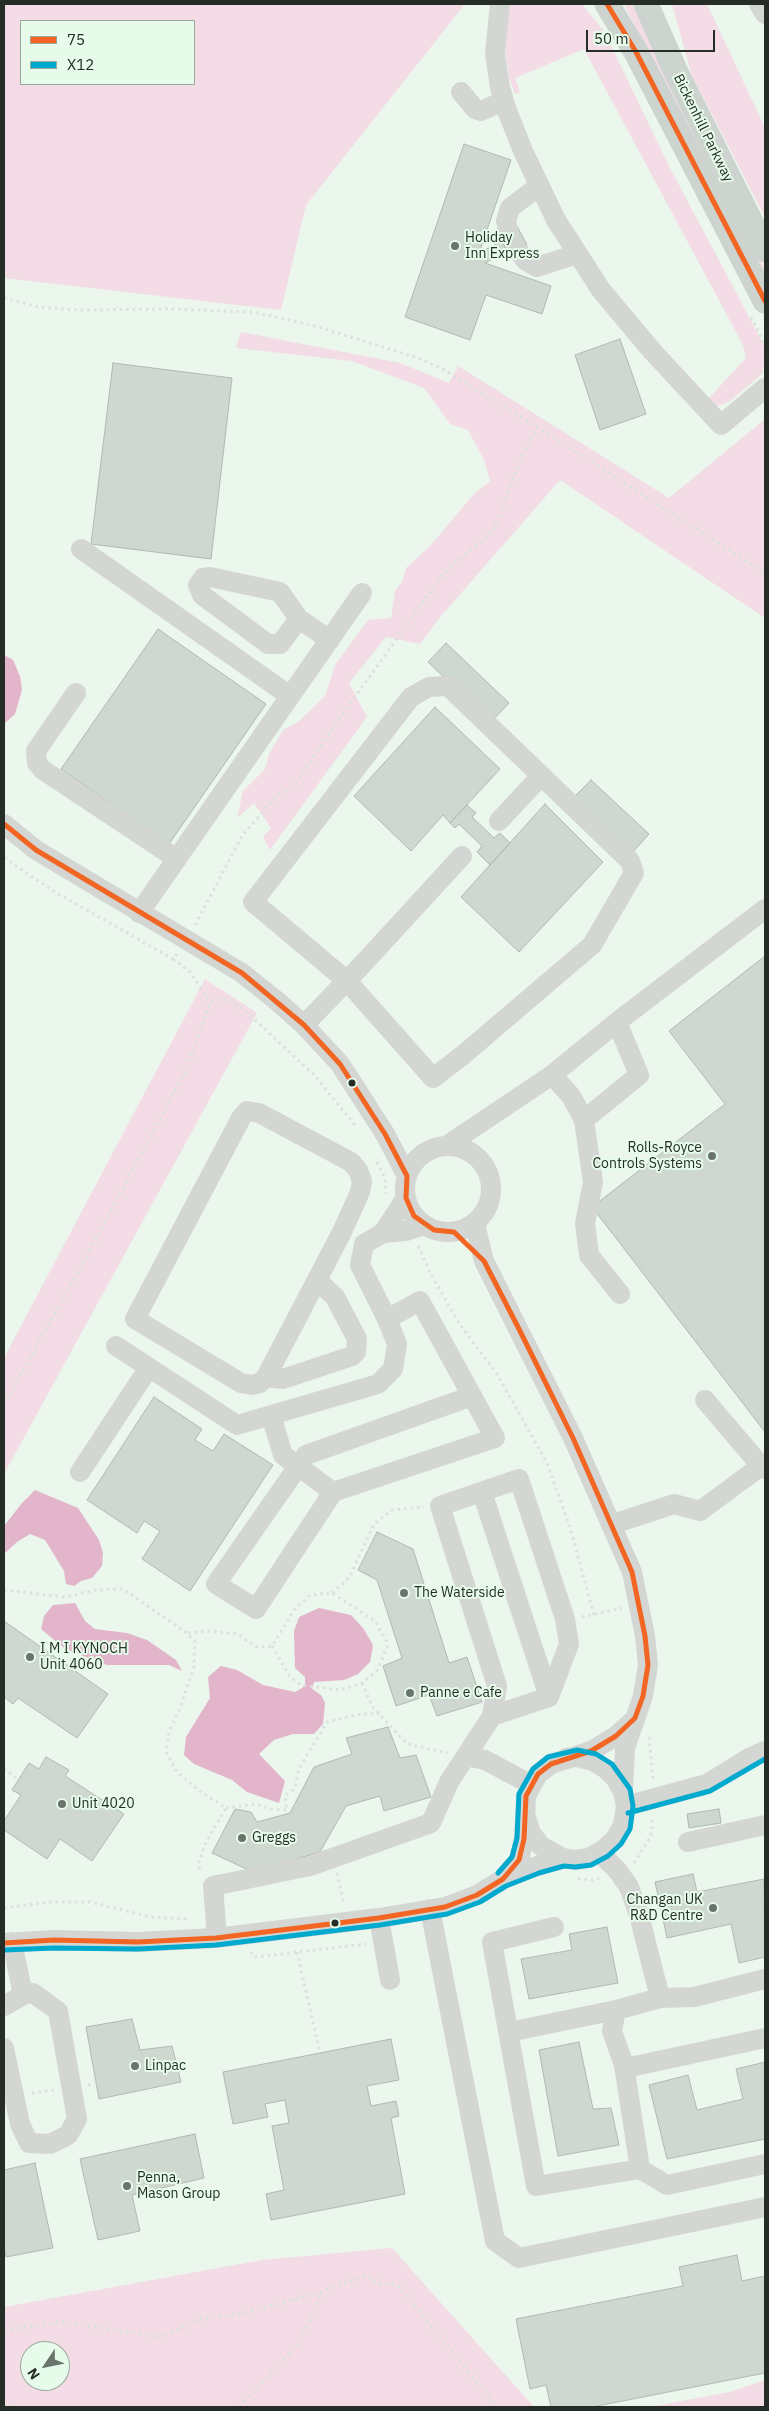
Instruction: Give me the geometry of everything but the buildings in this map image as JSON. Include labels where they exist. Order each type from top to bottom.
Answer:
[{"type":"main road","name":"Bickenhill Parkway","points":[[608,4],[636,52],[765,301]]},
{"type":"main road","name":"Bickenhill Parkway","points":[[646,4],[678,78],[765,250]]},
{"type":"street","points":[[500,4],[495,54],[503,101],[539,186],[556,220],[601,290],[626,321],[720,425],[765,388]]},
{"type":"street","points":[[760,4],[765,14]]},
{"type":"street","points":[[461,92],[475,109],[481,111],[503,101]]},
{"type":"street","points":[[539,186],[510,208],[506,221],[514,241],[525,260],[537,267],[578,254]]},
{"type":"street","points":[[81,549],[290,696]]},
{"type":"street","points":[[299,619],[280,644],[268,644],[202,595],[198,585],[203,578],[210,577],[280,592],[299,619],[330,640]]},
{"type":"street","points":[[139,913],[362,593]]},
{"type":"street","points":[[448,686],[541,776],[630,861],[634,873],[592,945],[463,1055],[432,1078],[347,981],[253,902],[411,697],[429,687],[448,686]]},
{"type":"street","points":[[76,693],[36,750],[37,763],[44,770],[177,859]]},
{"type":"street","points":[[499,821],[541,776]]},
{"type":"street","points":[[4,824],[36,850],[242,974],[278,1000],[304,1024],[340,1064],[385,1134],[407,1176]]},
{"type":"street","points":[[304,1024],[347,981],[462,856]]},
{"type":"street","points":[[383,1232],[407,1176],[420,1157],[493,1115],[552,1075],[617,1022],[765,909]]},
{"type":"street","points":[[584,1120],[639,1075],[617,1022]]},
{"type":"street","points":[[552,1075],[571,1096],[584,1120],[593,1182],[585,1223],[589,1254],[620,1294]]},
{"type":"street","points":[[247,1112],[259,1113],[351,1162],[358,1170],[362,1181],[360,1192],[342,1232],[266,1378],[260,1383],[252,1385],[241,1383],[135,1319],[241,1118],[247,1112]]},
{"type":"street","points":[[474,1155],[493,1115]]},
{"type":"street","points":[[116,1346],[148,1369],[237,1425],[378,1384],[393,1369],[397,1344],[387,1319],[360,1265],[364,1244],[383,1232],[406,1231],[420,1234],[434,1230],[454,1232],[475,1224],[489,1205],[492,1190],[490,1176],[484,1164],[474,1155],[460,1148],[406,1144],[385,1134]]},
{"type":"street","points":[[396,1199],[414,1216],[420,1234]]},
{"type":"street","points":[[23,1995],[8,1943],[138,1942],[218,1938],[378,1918],[445,1907],[477,1895],[503,1879],[537,1866],[563,1858],[582,1859],[599,1852],[615,1839],[623,1825],[625,1748],[644,1696],[648,1665],[645,1636],[632,1572],[613,1524],[573,1438],[484,1261],[475,1224]]},
{"type":"street","points":[[342,1232],[364,1244]]},
{"type":"street","points":[[454,1232],[484,1261]]},
{"type":"street","points":[[266,1378],[283,1379],[352,1356],[356,1352],[358,1339],[335,1298],[317,1280]]},
{"type":"street","points":[[387,1319],[420,1301],[495,1438],[333,1492],[256,1609],[216,1584],[306,1455],[472,1396]]},
{"type":"street","points":[[80,1472],[148,1369]]},
{"type":"street","points":[[613,1524],[674,1504],[700,1510],[763,1468],[705,1400]]},
{"type":"street","points":[[270,1415],[283,1454],[333,1492]]},
{"type":"street","points":[[218,1938],[213,1886],[310,1866],[431,1822],[449,1782],[492,1716],[497,1686],[440,1506],[519,1479],[566,1619],[569,1644],[549,1696],[492,1716]]},
{"type":"street","points":[[482,1492],[549,1696]]},
{"type":"street","points":[[503,1879],[519,1860],[524,1839],[526,1796],[530,1784],[538,1774],[551,1764],[591,1750],[616,1736],[635,1718]]},
{"type":"street","points":[[625,1799],[707,1784],[749,1758],[765,1751]]},
{"type":"street","points":[[466,1756],[486,1760],[530,1784]]},
{"type":"street","points":[[566,1758],[578,1757],[593,1761],[606,1769],[625,1799]]},
{"type":"street","points":[[525,1814],[531,1833],[541,1846],[563,1858]]},
{"type":"street","points":[[688,1842],[765,1825]]},
{"type":"street","points":[[599,1852],[618,1871],[629,1887],[639,1914],[660,1998]]},
{"type":"street","points":[[430,1909],[494,2241],[519,2258],[765,2207]]},
{"type":"street","points":[[378,1918],[390,1980]]},
{"type":"street","points":[[554,1927],[492,1942],[536,2186],[640,2169],[667,2186],[765,2164]]},
{"type":"street","points":[[509,2032],[616,2010],[660,1998],[694,1996],[765,1979]]},
{"type":"street","points":[[4,2006],[23,1995],[33,1993],[58,2011],[77,2119],[68,2135],[50,2144],[29,2142],[20,2124],[4,2048]]},
{"type":"street","points":[[616,2010],[612,2031],[624,2065],[640,2169]]},
{"type":"street","points":[[624,2065],[635,2066],[765,2038]]},
{"type":"path","points":[[4,298],[39,307],[78,310],[169,309],[253,312],[316,326],[415,357],[441,368],[537,427],[765,573]]},
{"type":"path","points":[[173,960],[186,942],[242,836],[274,798],[297,783],[330,732],[444,573],[493,531],[522,456],[537,427]]},
{"type":"path","points":[[4,858],[55,892],[173,960],[190,972],[210,1002]]},
{"type":"path","points":[[210,1002],[228,998],[252,1016],[316,1077],[348,1114],[362,1136]]},
{"type":"path","points":[[4,1405],[186,1070],[210,1002]]},
{"type":"path","points":[[376,1160],[396,1199]]},
{"type":"path","points":[[420,1234],[433,1278],[460,1326],[497,1374],[547,1463],[570,1527],[594,1615]]},
{"type":"path","points":[[272,1646],[295,1609],[310,1595],[332,1593],[349,1578],[374,1524],[392,1510],[440,1506]]},
{"type":"path","points":[[4,1590],[65,1597],[95,1590],[123,1589],[187,1633],[195,1642],[194,1666],[180,1708],[169,1732],[166,1752],[177,1772],[197,1789],[226,1808],[256,1804],[270,1809],[287,1810],[286,1796],[295,1788],[299,1768],[328,1722],[380,1713]]},
{"type":"path","points":[[272,1646],[290,1677],[302,1685],[340,1690],[362,1684],[378,1669],[388,1644],[374,1621],[332,1593]]},
{"type":"path","points":[[187,1633],[209,1631],[237,1634],[257,1647],[272,1646]]},
{"type":"path","points":[[362,1684],[372,1706],[407,1744],[466,1756]]},
{"type":"path","points":[[4,1768],[18,1780]]},
{"type":"path","points":[[213,1886],[202,1875],[198,1864],[207,1840],[226,1808]]},
{"type":"path","points":[[333,1858],[348,1921]]},
{"type":"path","points":[[4,1908],[51,1902],[90,1902],[151,1918],[193,1920]]},
{"type":"path","points":[[297,1952],[320,2053]]},
{"type":"path","points":[[14,2096],[96,2083]]},
{"type":"path","points":[[4,2330],[63,2322],[162,2337],[202,2318],[241,2314],[322,2292],[365,2276],[382,2285],[397,2284],[497,2407]]},
{"type":"path","points":[[239,2407],[299,2343],[322,2292]]},
{"type":"path","points":[[4,2402],[12,2407]]},
{"type":"shaded area","points":[[4,4],[465,4],[306,205],[281,310],[4,278]]},
{"type":"shaded area","points":[[510,4],[582,4],[604,31],[669,166],[765,347],[763,373],[729,402],[716,406],[709,398],[746,358],[743,345],[584,49],[515,78],[520,92],[515,94],[509,77],[506,54],[507,15]]},
{"type":"shaded area","points":[[624,4],[632,4],[765,269],[765,282],[744,245]]},
{"type":"shaded area","points":[[672,4],[707,4],[765,128],[765,217],[692,76]]},
{"type":"shaded area","points":[[241,332],[400,363],[449,383],[458,366],[669,498],[765,419],[765,618],[560,480],[441,616],[420,644],[386,637],[349,683],[367,717],[270,850],[263,837],[271,828],[254,803],[237,818],[243,791],[265,769],[269,754],[283,730],[298,722],[325,696],[335,665],[368,620],[391,618],[395,591],[403,580],[406,568],[430,546],[474,494],[490,481],[485,462],[468,430],[450,424],[424,388],[352,361],[236,348]]},
{"type":"shaded area","points":[[4,655],[13,660],[20,676],[22,690],[15,714],[4,724]]},
{"type":"shaded area","points":[[205,979],[257,1013],[4,1474],[4,1358]]},
{"type":"shaded area","points":[[35,1490],[78,1508],[99,1540],[103,1553],[102,1566],[92,1578],[81,1581],[74,1586],[66,1584],[64,1571],[45,1540],[30,1534],[17,1542],[4,1554],[4,1526]]},
{"type":"shaded area","points":[[75,1603],[85,1621],[95,1629],[127,1633],[147,1640],[176,1660],[182,1671],[169,1665],[107,1665],[65,1649],[41,1629],[44,1616],[53,1605]]},
{"type":"shaded area","points":[[319,1608],[351,1615],[363,1628],[373,1645],[370,1662],[358,1674],[344,1680],[314,1682],[312,1689],[321,1695],[325,1703],[323,1724],[314,1734],[293,1734],[274,1740],[259,1754],[285,1781],[279,1803],[247,1792],[232,1780],[194,1764],[184,1755],[186,1737],[210,1698],[208,1677],[221,1666],[237,1670],[263,1685],[295,1692],[302,1688],[305,1684],[305,1677],[295,1668],[294,1631],[299,1617]]},
{"type":"shaded area","points":[[392,2248],[534,2407],[4,2407],[4,2307],[262,2260]]},
{"type":"shaded area","points":[[765,2380],[765,2407],[650,2407],[730,2392]]},
{"type":"transit line","name":"75","points":[[607,4],[636,52],[765,301]]},
{"type":"transit line","name":"75","points":[[4,824],[36,850],[242,973],[304,1025],[340,1064],[385,1134],[407,1176],[406,1198],[414,1216],[434,1230],[454,1232],[484,1261],[520,1331],[573,1438],[632,1572],[645,1636],[648,1665],[643,1696],[635,1718],[616,1736],[591,1751],[551,1764],[538,1774],[526,1796],[524,1839],[519,1860],[503,1879],[477,1895],[445,1907],[379,1918],[216,1938],[138,1942],[54,1940],[4,1943]]},
{"type":"transit line","name":"X12","points":[[4,1950],[54,1948],[138,1949],[216,1945],[380,1925],[447,1914],[480,1902],[506,1886],[539,1873],[564,1866],[591,1865],[608,1856],[621,1844],[630,1829],[633,1806],[630,1789],[612,1764],[596,1754],[577,1750],[548,1757],[533,1769],[519,1794],[517,1838],[512,1857],[498,1873]]},
{"type":"transit line","name":"X12","points":[[628,1813],[710,1791],[765,1759]]},
{"type":"place","name":"Holiday Inn Express","points":[[455,246]]},
{"type":"place","name":"Rolls-Royce Controls Systems","points":[[712,1156]]},
{"type":"place","name":"The Waterside","points":[[404,1593]]},
{"type":"place","name":"I M I KYNOCH Unit 4060","points":[[30,1657]]},
{"type":"place","name":"Panne e Cafe","points":[[410,1693]]},
{"type":"place","name":"Unit 4020","points":[[62,1804]]},
{"type":"place","name":"Greggs","points":[[242,1838]]},
{"type":"place","name":"Changan UK R&D Centre","points":[[713,1908]]},
{"type":"place","name":"Linpac","points":[[135,2066]]},
{"type":"place","name":"Penna, Mason Group","points":[[127,2186]]}]
